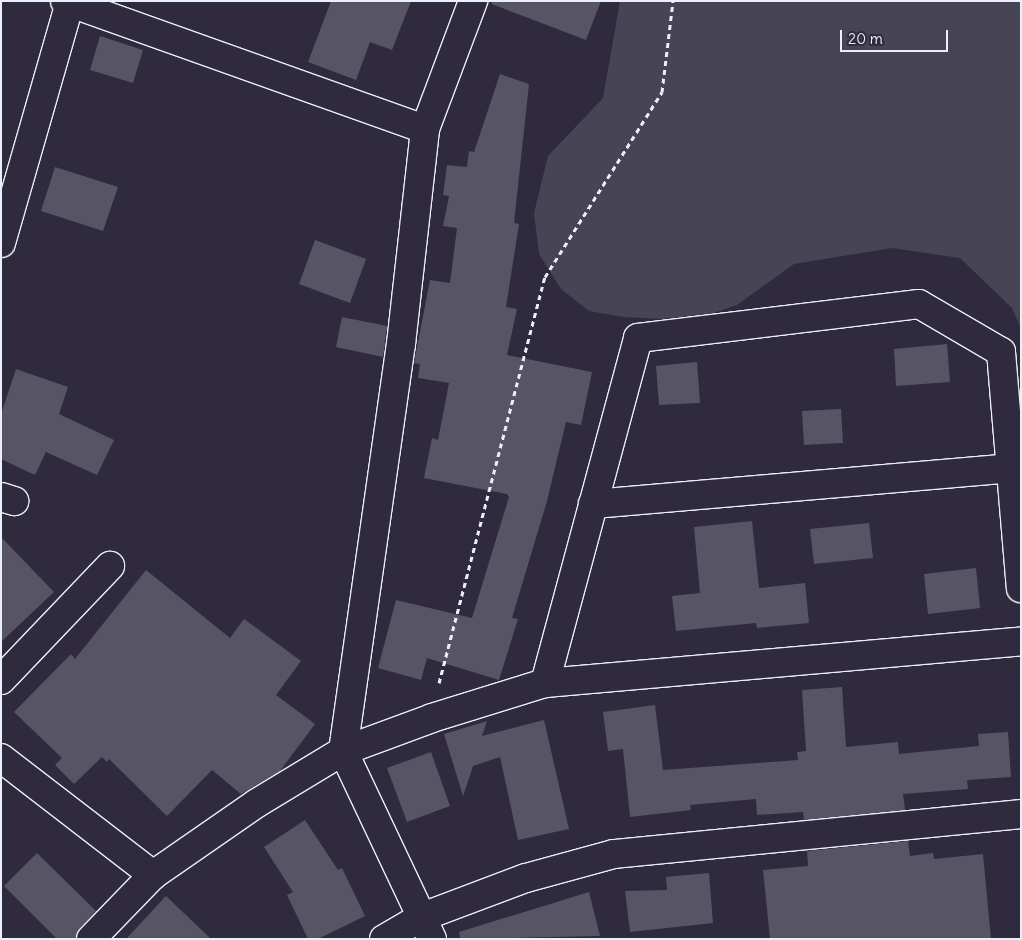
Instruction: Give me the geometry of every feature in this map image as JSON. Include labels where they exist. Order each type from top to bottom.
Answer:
[{"type":"street","points":[[427,928],[343,752],[401,344],[425,129],[473,1]]},
{"type":"street","points":[[1,243],[68,2],[425,129]]},
{"type":"street","points":[[545,683],[638,338],[919,304],[1001,352],[1021,588]]},
{"type":"street","points":[[593,504],[1010,468]]},
{"type":"street","points":[[1,680],[110,566]]},
{"type":"street","points":[[91,939],[153,875],[257,803],[343,752],[432,718],[545,683],[1021,641]]},
{"type":"street","points":[[1,758],[153,875]]},
{"type":"street","points":[[384,939],[427,928],[526,878],[614,854],[1021,814]]},
{"type":"path","points":[[432,718],[443,659],[499,462],[545,277],[662,92],[673,1]]},
{"type":"shaded area","points":[[620,1],[1021,1],[1021,329],[1012,308],[960,258],[892,248],[794,264],[737,305],[710,314],[662,319],[624,317],[589,311],[561,289],[539,254],[534,213],[548,156],[603,98]]},
{"type":"building","points":[[331,1],[411,1],[392,50],[370,42],[356,80],[308,62]]},
{"type":"building","points":[[492,1],[601,1],[586,40],[492,4]]},
{"type":"building","points":[[100,36],[143,50],[133,83],[90,70]]},
{"type":"building","points":[[500,74],[529,84],[514,223],[519,224],[506,307],[517,309],[507,355],[592,372],[581,425],[566,422],[547,501],[512,618],[518,619],[499,680],[427,658],[421,680],[378,668],[396,600],[472,618],[509,497],[507,494],[424,478],[432,438],[438,440],[449,383],[418,378],[420,364],[414,363],[430,280],[450,283],[457,228],[443,226],[449,196],[443,195],[447,165],[467,167],[469,151],[474,152]]},
{"type":"building","points":[[55,167],[118,187],[103,231],[41,211]]},
{"type":"building","points":[[315,240],[366,259],[350,303],[299,284]]},
{"type":"building","points":[[342,317],[387,326],[383,357],[336,347]]},
{"type":"building","points":[[947,344],[950,382],[896,386],[894,349]]},
{"type":"building","points":[[697,362],[700,403],[659,405],[656,366]]},
{"type":"building","points":[[16,369],[68,387],[59,414],[114,440],[97,475],[46,452],[35,475],[1,459],[1,414]]},
{"type":"building","points":[[841,409],[843,443],[804,445],[802,411]]},
{"type":"building","points":[[752,521],[759,588],[805,583],[809,623],[757,628],[756,623],[676,631],[672,596],[700,593],[694,527]]},
{"type":"building","points":[[869,523],[873,558],[814,564],[810,529]]},
{"type":"building","points":[[1,537],[54,592],[1,642]]},
{"type":"building","points":[[976,568],[980,608],[928,614],[924,574]]},
{"type":"building","points":[[146,570],[230,638],[244,619],[301,661],[276,695],[315,724],[280,771],[241,794],[212,770],[167,816],[109,759],[107,762],[102,757],[74,784],[55,765],[62,758],[14,712],[71,654],[75,659]]},
{"type":"building","points":[[842,687],[846,747],[898,742],[899,754],[979,746],[978,734],[1008,732],[1011,777],[967,780],[968,789],[903,794],[905,810],[804,820],[803,812],[757,815],[756,799],[690,805],[691,810],[630,817],[623,749],[608,751],[603,712],[655,705],[663,770],[798,760],[797,752],[806,751],[802,690]]},
{"type":"building","points":[[544,720],[569,829],[518,840],[500,757],[473,766],[463,796],[444,734],[487,721],[482,736]]},
{"type":"building","points":[[431,752],[450,806],[407,822],[387,768]]},
{"type":"building","points":[[305,820],[338,870],[342,868],[365,916],[318,939],[308,939],[287,895],[293,892],[264,847]]},
{"type":"building","points":[[908,841],[910,856],[933,853],[934,859],[983,854],[991,939],[770,939],[763,870],[808,866],[807,851]]},
{"type":"building","points":[[37,853],[96,911],[80,928],[76,939],[57,939],[4,886]]},
{"type":"building","points":[[709,873],[713,923],[630,932],[625,891],[667,890],[666,877]]},
{"type":"building","points":[[589,892],[600,936],[460,939],[459,932]]},
{"type":"building","points":[[166,896],[211,939],[126,939]]}]
